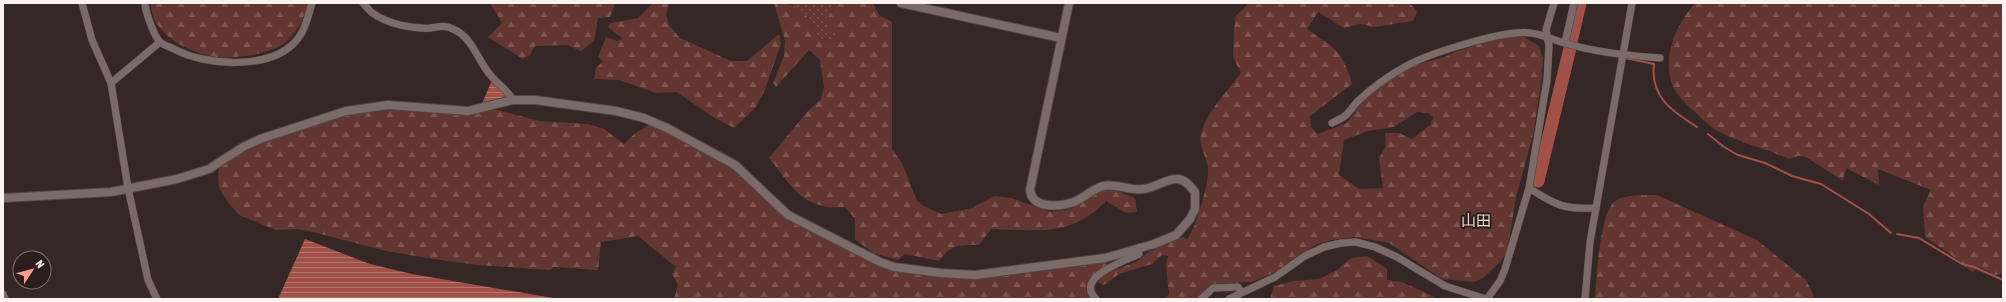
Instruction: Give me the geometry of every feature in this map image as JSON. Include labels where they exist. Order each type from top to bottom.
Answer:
[{"type":"street","points":[[82,3],[92,40],[111,83],[128,188],[148,280],[157,299]]},
{"type":"street","points":[[145,3],[145,12],[160,42],[185,55],[222,63],[236,63],[279,54],[295,42],[301,35],[312,3]]},
{"type":"street","points":[[363,3],[373,14],[409,26],[429,28],[442,25],[453,28],[465,36],[492,78],[508,91],[514,100]]},
{"type":"street","points":[[901,3],[1061,38]]},
{"type":"street","points":[[3,198],[111,192],[178,179],[209,169],[243,147],[260,139],[346,111],[388,105],[468,111],[514,100],[535,100],[616,111],[644,118],[667,128],[735,165],[788,215],[880,262],[894,267],[941,273],[975,275],[1105,258],[1154,244],[1176,235],[1190,220],[1195,208],[1195,192],[1184,181],[1171,180],[1149,188],[1135,190],[1106,186],[1086,194],[1074,202],[1049,205],[1038,204],[1030,196],[1069,3]]},
{"type":"street","points":[[1229,299],[1275,277],[1305,256],[1324,247],[1341,243],[1356,242],[1375,247],[1397,257],[1445,286],[1486,299],[1500,281],[1505,269],[1529,188],[1547,80],[1549,46],[1546,30],[1554,3]]},
{"type":"street","points":[[1568,44],[1574,3]]},
{"type":"street","points":[[1585,299],[1590,242],[1632,3]]},
{"type":"street","points":[[1332,123],[1347,116],[1357,103],[1385,78],[1410,64],[1450,48],[1514,32],[1530,32],[1568,44],[1660,58]]},
{"type":"street","points":[[111,83],[160,42]]},
{"type":"street","points":[[1529,188],[1555,205],[1575,209],[1596,208]]},
{"type":"street","points":[[1096,299],[1092,292],[1091,285],[1094,278],[1102,272],[1139,254],[1139,248]]},
{"type":"street","points":[[1201,299],[1212,288],[1238,287],[1241,292]]},
{"type":"street","points":[[3,294],[5,299]]},
{"type":"green space","points":[[151,3],[309,3],[298,27],[292,36],[282,45],[265,52],[244,56],[216,57],[195,52],[183,47],[173,40],[157,24],[152,14]]},
{"type":"green space","points":[[490,3],[615,3],[610,17],[598,18],[594,41],[581,51],[567,45],[535,46],[530,55],[523,59],[488,37],[502,23]]},
{"type":"green space","points":[[653,3],[669,3],[666,15],[669,25],[680,38],[731,61],[747,61],[779,34],[781,44],[764,92],[755,108],[734,128],[713,117],[677,92],[656,93],[619,80],[594,79],[596,68],[603,61],[598,57],[606,37],[617,41],[623,39],[608,27],[611,23],[638,18]]},
{"type":"green space","points":[[774,3],[792,5],[798,8],[811,22],[818,38],[832,41],[838,34],[828,32],[826,19],[838,3],[873,3],[879,15],[892,22],[892,149],[902,163],[917,201],[924,206],[941,214],[972,208],[994,196],[1011,198],[1051,212],[1071,209],[1089,194],[1110,188],[1135,198],[1137,212],[1126,213],[1106,201],[1093,213],[1066,226],[1039,230],[991,229],[979,245],[966,245],[952,248],[943,255],[939,261],[905,254],[898,260],[876,254],[855,240],[855,219],[845,207],[819,205],[809,201],[792,187],[769,158],[807,112],[821,99],[824,87],[820,60],[809,50],[776,87],[773,83],[784,56],[785,41]]},
{"type":"green space","points":[[790,3],[838,3],[826,19],[838,34],[832,41],[818,38],[808,16]]},
{"type":"green space","points":[[1249,3],[1410,3],[1417,12],[1413,21],[1375,27],[1360,24],[1344,28],[1318,12],[1307,29],[1331,46],[1341,57],[1349,73],[1352,84],[1310,116],[1311,127],[1318,134],[1347,123],[1361,103],[1384,79],[1408,67],[1504,37],[1523,36],[1539,46],[1543,59],[1534,130],[1516,198],[1507,252],[1501,261],[1483,278],[1474,282],[1442,279],[1389,243],[1354,237],[1317,244],[1275,272],[1252,282],[1211,284],[1196,299],[1164,299],[1169,294],[1166,266],[1168,256],[1162,255],[1152,264],[1119,274],[1104,285],[1098,282],[1102,276],[1136,262],[1150,251],[1183,237],[1187,239],[1191,234],[1202,204],[1208,173],[1208,167],[1200,138],[1201,134],[1208,117],[1241,73],[1233,57],[1236,16]],"holes":[[[1417,112],[1428,113],[1433,117],[1431,124],[1412,139],[1399,133],[1385,133],[1386,146],[1379,158],[1383,188],[1359,189],[1339,175],[1344,140],[1368,131],[1394,127]]]},
{"type":"green space","points":[[1695,3],[2003,3],[2003,274],[1995,275],[1980,267],[1972,272],[1950,254],[1925,237],[1923,206],[1931,190],[1878,169],[1879,185],[1846,168],[1843,181],[1806,157],[1798,156],[1789,159],[1725,135],[1710,126],[1679,96],[1672,84],[1669,73],[1670,51],[1673,40],[1682,20]]},
{"type":"green space","points":[[391,109],[498,110],[539,121],[588,124],[604,129],[624,144],[634,134],[649,125],[682,138],[734,166],[787,215],[880,263],[933,275],[1102,261],[1107,265],[1094,275],[1087,285],[1086,289],[1093,299],[674,299],[678,285],[672,274],[676,267],[638,236],[601,242],[598,270],[554,267],[550,270],[477,265],[386,251],[298,229],[276,230],[239,215],[227,201],[219,188],[218,174],[220,165],[261,140],[343,115]]},
{"type":"green space","points":[[1635,195],[1657,195],[1757,240],[1806,280],[1814,296],[1813,299],[1595,299],[1602,232],[1610,207],[1615,201],[1624,197]]},
{"type":"green space","points":[[1367,256],[1387,269],[1387,280],[1402,282],[1439,299],[1270,299],[1274,286],[1293,281],[1319,279],[1337,270],[1351,258]]},
{"type":"shaded area","points":[[491,82],[502,89],[508,98],[482,104]]},
{"type":"shaded area","points":[[305,239],[370,264],[412,274],[559,299],[278,299]]},
{"type":"waterway","points":[[1571,42],[1580,3]]},
{"type":"waterway","points":[[1538,181],[1570,48]]},
{"type":"waterway","points":[[1625,58],[1654,64],[1654,76],[1659,94],[1671,109],[1697,127]]},
{"type":"waterway","points":[[1708,134],[1724,147],[1738,155],[1765,163],[1792,176],[1821,184],[1869,214],[1891,233]]},
{"type":"waterway","points":[[1897,234],[1919,238],[1962,264],[1974,267],[2003,280]]},
{"type":"district","name":"山田","points":[[1476,220]]}]
